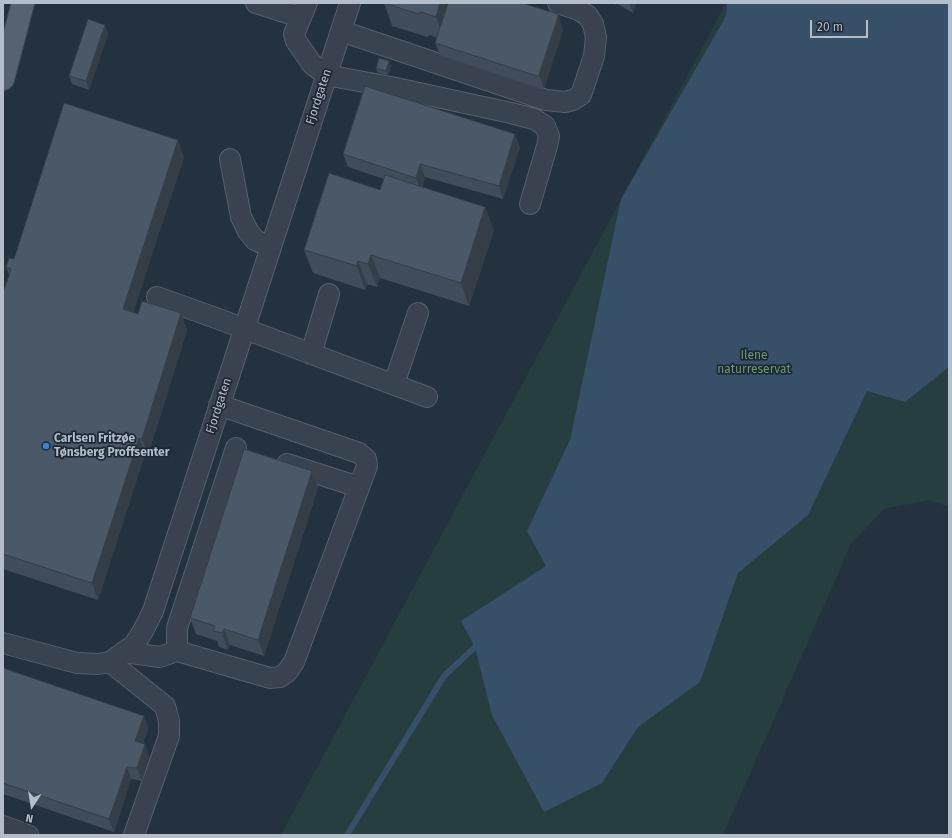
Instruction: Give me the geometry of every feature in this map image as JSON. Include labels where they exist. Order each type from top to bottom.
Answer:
[{"type":"main road","points":[[3,38],[17,3]]},
{"type":"main road","points":[[3,79],[23,3]]},
{"type":"street","points":[[256,3],[303,10],[294,34],[296,41],[312,64],[326,75],[511,113],[534,119],[545,126],[549,136],[530,204]]},
{"type":"street","name":"Fjordgaten","points":[[117,657],[134,645],[153,611],[350,3]]},
{"type":"street","points":[[341,31],[546,100],[565,102],[573,100],[581,95],[594,56],[596,37],[593,24],[588,16],[579,10],[558,3]]},
{"type":"street","points":[[230,159],[241,217],[248,231],[255,240],[270,247]]},
{"type":"street","points":[[311,354],[329,294]]},
{"type":"street","points":[[157,297],[428,397]]},
{"type":"street","points":[[394,384],[418,312]]},
{"type":"street","points":[[3,643],[77,663],[98,664],[117,657],[160,657],[177,651],[270,678],[280,677],[287,672],[294,662],[367,466],[366,459],[359,453],[219,405]]},
{"type":"street","points":[[177,651],[176,628],[243,450],[208,439]]},
{"type":"street","points":[[272,459],[359,487]]},
{"type":"street","points":[[117,657],[164,706],[169,721],[169,736],[134,835]]},
{"type":"street","points":[[3,826],[28,835]]},
{"type":"green space","name":"Ilene naturreservat","points":[[726,3],[949,3],[949,507],[929,500],[884,509],[851,544],[723,835],[281,835]]},
{"type":"water","name":"Ilene naturreservat","points":[[727,3],[949,3],[949,367],[905,402],[867,391],[808,515],[738,573],[700,682],[638,727],[602,783],[544,812],[492,715],[475,647],[461,621],[546,566],[527,531],[570,440],[621,199],[726,16]]},
{"type":"building","points":[[385,3],[440,3],[436,17],[421,12],[418,14]]},
{"type":"building","points":[[448,3],[522,3],[558,14],[539,75],[537,76],[435,43]]},
{"type":"building","points":[[88,19],[105,25],[86,81],[69,76]]},
{"type":"building","points":[[379,58],[389,61],[386,71],[376,68]]},
{"type":"building","points":[[365,86],[515,134],[499,186],[420,164],[416,178],[343,154]]},
{"type":"building","points":[[64,103],[178,140],[123,309],[138,314],[142,301],[181,313],[142,439],[139,438],[92,583],[3,554],[3,293],[11,269],[6,267],[9,258],[14,259]]},
{"type":"building","points":[[329,173],[380,190],[385,175],[485,207],[461,283],[371,255],[368,264],[358,261],[357,266],[304,250]]},
{"type":"building","points":[[244,449],[312,471],[258,640],[224,629],[222,633],[213,631],[215,626],[190,618]]},
{"type":"building","points":[[3,668],[144,716],[135,741],[145,744],[137,768],[127,767],[109,819],[3,783]]},
{"type":"waterway","points":[[347,835],[444,676],[475,647]]},
{"type":"place","name":"Carlsen Fritzøe Tønsberg Proffsenter","points":[[46,446]]}]
